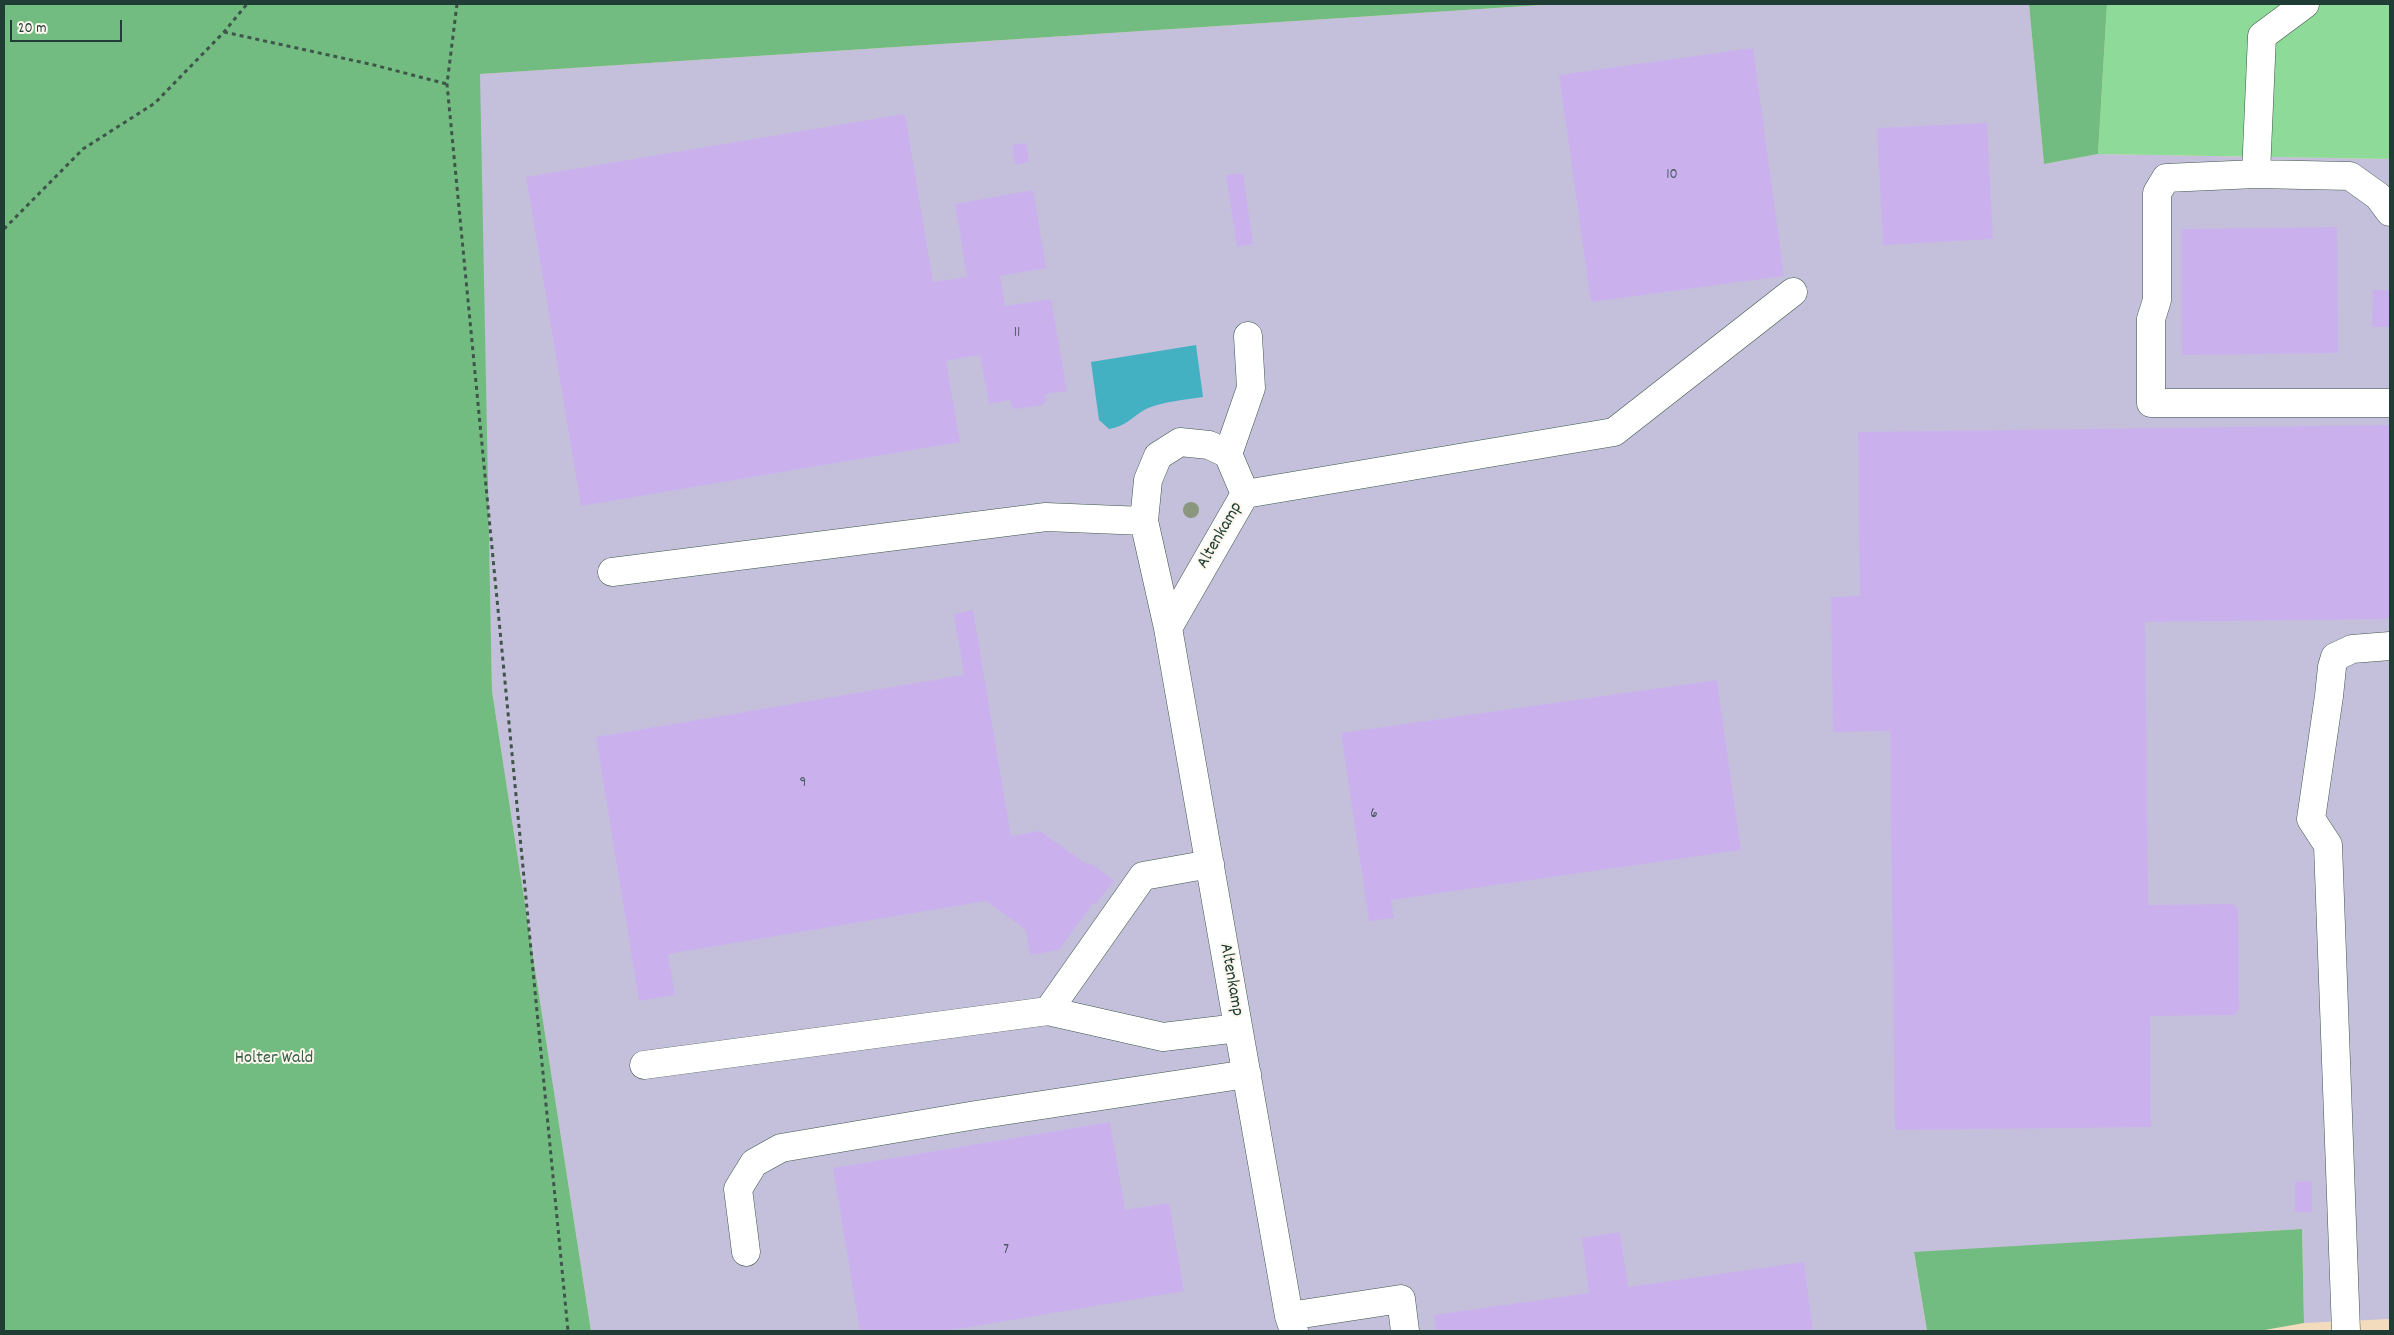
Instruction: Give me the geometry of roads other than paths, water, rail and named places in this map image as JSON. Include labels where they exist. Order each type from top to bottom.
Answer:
[{"type":"street","points":[[2256,174],[2262,36],[2306,4]]},
{"type":"street","points":[[2390,212],[2378,196],[2350,176],[2256,174],[2166,178],[2158,193],[2157,300],[2151,320],[2151,403],[2390,402]]},
{"type":"street","points":[[1245,494],[1614,432],[1793,292]]},
{"type":"street","points":[[1228,454],[1251,388],[1248,336]]},
{"type":"street","name":"Altenkamp","points":[[1168,628],[1245,494],[1228,454],[1209,446],[1180,442],[1158,456],[1148,480],[1144,520],[1168,628],[1291,1323]]},
{"type":"street","points":[[612,572],[1046,518],[1144,520]]},
{"type":"street","points":[[2346,1331],[2328,845],[2311,819],[2330,696],[2332,667],[2335,657],[2352,649],[2390,646]]},
{"type":"street","points":[[1048,1011],[1143,876],[1210,864]]},
{"type":"street","points":[[644,1065],[1048,1011],[1163,1037],[1238,1028]]},
{"type":"street","points":[[746,1252],[738,1189],[754,1163],[781,1148],[976,1115],[1247,1074]]},
{"type":"street","points":[[1291,1323],[1401,1299],[1405,1331]]},
{"type":"water","points":[[1196,345],[1203,397],[1153,406],[1115,428],[1109,429],[1099,420],[1091,362]]},
{"type":"park label","name":"Holter Wald","points":[[274,1060]]}]
